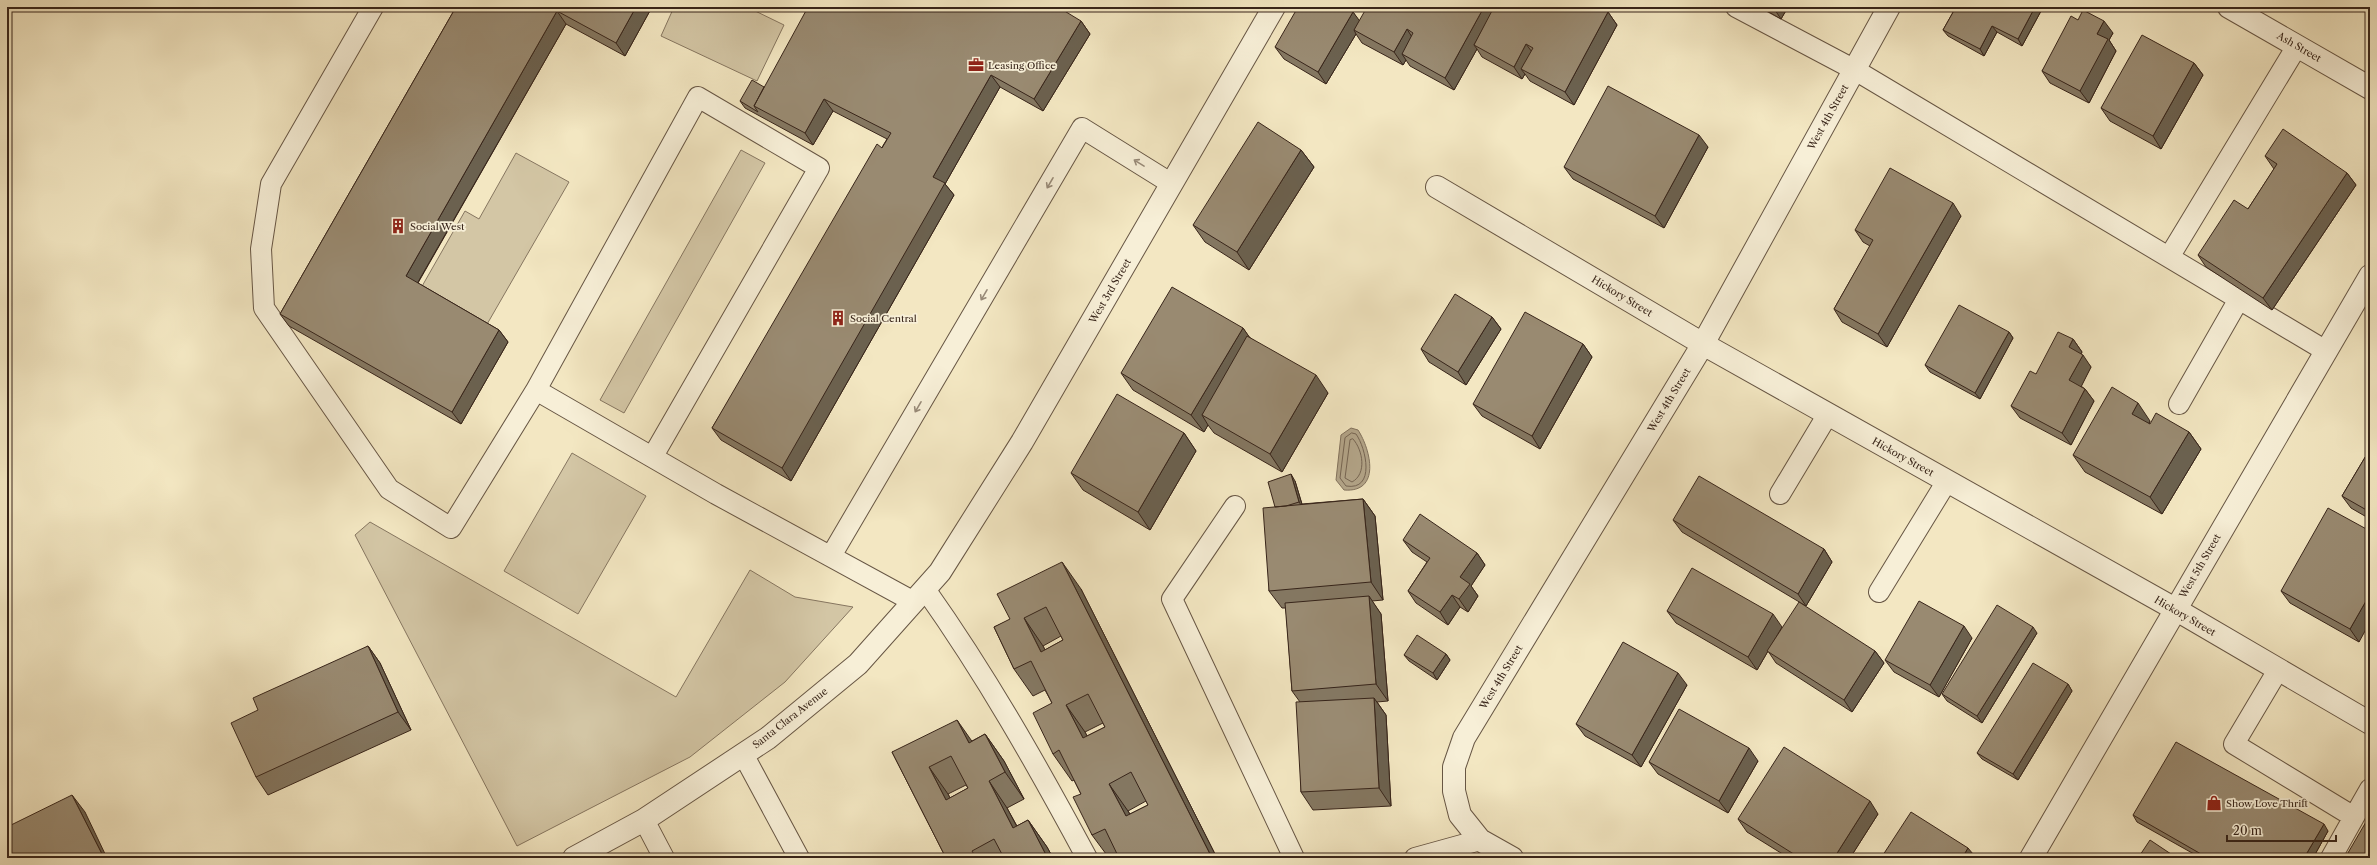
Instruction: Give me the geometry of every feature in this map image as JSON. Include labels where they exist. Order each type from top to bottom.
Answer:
[{"type":"street","name":"West 3rd Street","points":[[940,572],[1022,442],[1274,7]]},
{"type":"street","name":"West 4th Street","points":[[1480,840],[1460,815],[1454,791],[1454,767],[1464,738],[1703,344],[1889,7]]},
{"type":"street","name":"Ash Street","points":[[2229,7],[2370,88]]},
{"type":"street","name":"Hickory Street","points":[[1437,187],[1703,344],[2175,609],[2370,723]]},
{"type":"street","name":"West 5th Street","points":[[2031,858],[2370,276]]},
{"type":"street","name":"Santa Clara Avenue","points":[[574,858],[644,820],[768,738],[858,664],[940,572]]},
{"type":"street","points":[[1480,840],[1512,858]]},
{"type":"lane","points":[[373,7],[271,184],[261,249],[264,308],[389,490],[451,528],[536,390],[698,97],[819,168],[652,456]]},
{"type":"lane","points":[[1736,7],[1854,70],[2326,351]]},
{"type":"lane","points":[[2174,249],[2297,46]]},
{"type":"lane","points":[[831,556],[1082,128],[1172,184]]},
{"type":"lane","points":[[2179,404],[2239,299]]},
{"type":"lane","points":[[536,390],[831,556],[920,596],[969,652],[1031,753],[1086,858]]},
{"type":"lane","points":[[1780,494],[1828,414]]},
{"type":"lane","points":[[1879,592],[1947,481]]},
{"type":"lane","points":[[1235,506],[1172,599],[1294,858]]},
{"type":"lane","points":[[2278,670],[2234,744],[2354,817]]},
{"type":"lane","points":[[743,754],[799,858]]},
{"type":"lane","points":[[2331,858],[2370,789]]},
{"type":"lane","points":[[644,820],[664,858]]},
{"type":"lane","points":[[1415,858],[1480,840]]},
{"type":"shaded area","points":[[674,7],[747,7],[784,25],[757,81],[661,36]]},
{"type":"shaded area","points":[[741,150],[765,163],[624,413],[600,400]]},
{"type":"shaded area","points":[[516,153],[569,182],[486,326],[421,288],[465,211],[479,219]]},
{"type":"shaded area","points":[[572,453],[646,496],[578,614],[504,571]]},
{"type":"shaded area","points":[[370,522],[676,697],[750,570],[795,597],[853,607],[785,682],[690,757],[517,846],[355,535]]},
{"type":"water","points":[[1351,428],[1358,430],[1363,438],[1369,459],[1370,469],[1368,478],[1364,485],[1356,489],[1344,490],[1336,480],[1341,435]]},
{"type":"building","name":"Social West","points":[[456,7],[636,7],[616,43],[557,11],[406,276],[499,330],[452,412],[280,314]]},
{"type":"building","name":"Social Central","points":[[808,7],[1058,7],[1081,21],[1034,99],[991,75],[933,177],[945,183],[782,468],[712,428],[877,144],[882,148],[891,133],[824,99],[805,133],[754,106]]},
{"type":"building","points":[[1298,7],[1344,7],[1353,12],[1318,72],[1275,47]]},
{"type":"building","points":[[1367,7],[1484,7],[1445,78],[1402,54],[1413,33],[1407,29],[1394,52],[1354,30]]},
{"type":"building","points":[[1494,7],[1598,7],[1608,12],[1565,92],[1521,69],[1533,48],[1526,44],[1514,67],[1474,45]]},
{"type":"building","points":[[1956,7],[2035,7],[2018,39],[1992,26],[1980,49],[1943,30]]},
{"type":"building","points":[[2083,10],[2104,21],[2097,34],[2108,39],[2080,91],[2042,71],[2071,16],[2078,20]]},
{"type":"building","points":[[2142,35],[2194,63],[2153,136],[2101,108]]},
{"type":"building","points":[[752,80],[764,87],[754,106],[758,112],[740,101]]},
{"type":"building","points":[[1608,86],[1699,135],[1655,216],[1564,167]]},
{"type":"building","points":[[1258,122],[1301,150],[1237,252],[1193,225]]},
{"type":"building","points":[[2283,129],[2347,173],[2263,298],[2198,255],[2234,200],[2248,209],[2277,164],[2265,156]]},
{"type":"building","points":[[1890,168],[1953,203],[1878,334],[1834,309],[1873,240],[1855,230]]},
{"type":"building","points":[[1172,287],[1243,328],[1191,415],[1121,373]]},
{"type":"building","points":[[1455,294],[1492,317],[1458,372],[1421,349]]},
{"type":"building","points":[[1959,305],[2009,332],[1975,393],[1925,365]]},
{"type":"building","points":[[1525,312],[1583,344],[1532,436],[1473,404]]},
{"type":"building","points":[[2058,332],[2073,339],[2069,347],[2083,355],[2069,380],[2085,389],[2062,433],[2011,406],[2030,371],[2036,374]]},
{"type":"building","points":[[1247,336],[1316,375],[1270,454],[1202,415]]},
{"type":"building","points":[[2112,387],[2138,403],[2132,414],[2150,424],[2156,413],[2189,432],[2150,497],[2073,455]]},
{"type":"building","points":[[1117,394],[1184,433],[1138,512],[1071,473]]},
{"type":"building","points":[[2370,449],[2370,512],[2342,496]]},
{"type":"building","points":[[1291,474],[1299,502],[1286,506],[1275,507],[1268,482]]},
{"type":"building","points":[[1699,476],[1824,549],[1798,594],[1673,520]]},
{"type":"building","points":[[1363,499],[1371,582],[1269,591],[1263,508]]},
{"type":"building","points":[[2328,508],[2370,531],[2370,594],[2350,629],[2281,591]]},
{"type":"building","points":[[1420,514],[1477,553],[1460,577],[1470,584],[1459,599],[1452,595],[1440,612],[1408,591],[1430,558],[1403,540]]},
{"type":"building","points":[[1062,562],[1212,858],[1175,858],[1174,856],[1171,858],[1119,858],[1105,829],[1092,835],[1073,797],[1081,794],[1059,750],[1053,754],[1033,713],[1052,703],[1031,661],[1014,669],[994,627],[1010,619],[997,594]],"holes":[[[1046,607],[1063,640],[1041,652],[1024,618]],[[1088,694],[1105,727],[1083,738],[1066,705]],[[1131,772],[1148,805],[1126,816],[1109,784]]]},
{"type":"building","points":[[1692,568],[1773,614],[1748,657],[1667,611]]},
{"type":"building","points":[[1369,596],[1376,684],[1292,691],[1285,603]]},
{"type":"building","points":[[1919,601],[1964,626],[1930,685],[1885,660]]},
{"type":"building","points":[[1799,602],[1875,651],[1844,700],[1767,651]]},
{"type":"building","points":[[1997,605],[2033,627],[1977,716],[1942,694]]},
{"type":"building","points":[[1417,635],[1446,654],[1433,673],[1404,655]]},
{"type":"building","points":[[1623,642],[1678,673],[1632,755],[1576,724]]},
{"type":"building","points":[[368,646],[398,712],[256,777],[231,723],[258,710],[253,698]]},
{"type":"building","points":[[2033,663],[2068,684],[2013,774],[1977,753]]},
{"type":"building","points":[[1374,698],[1379,788],[1301,792],[1296,702]]},
{"type":"building","points":[[1679,709],[1749,748],[1719,801],[1649,762]]},
{"type":"building","points":[[957,720],[969,743],[985,734],[1005,772],[989,781],[1013,828],[1028,820],[1046,855],[1041,858],[1004,858],[994,839],[972,851],[976,858],[946,858],[892,752]],"holes":[[[951,756],[968,788],[946,800],[929,767]]]},
{"type":"building","name":"Show Love Thrift","points":[[2176,742],[2324,824],[2304,858],[2208,858],[2133,815]]},
{"type":"building","points":[[1784,747],[1870,801],[1834,858],[1800,858],[1738,819]]},
{"type":"building","points":[[72,795],[104,858],[7,858],[7,827]]},
{"type":"building","points":[[1911,812],[1968,848],[1962,858],[1881,858]]},
{"type":"building","points":[[2370,815],[2370,858],[2345,858]]},
{"type":"building","points":[[2150,840],[2177,858],[2138,858]]},
{"type":"place","name":"Leasing Office","points":[[976,65]]},
{"type":"place","name":"Social West","points":[[398,226]]},
{"type":"place","name":"Social Central","points":[[838,318]]},
{"type":"place","name":"Show Love Thrift","points":[[2214,803]]}]
